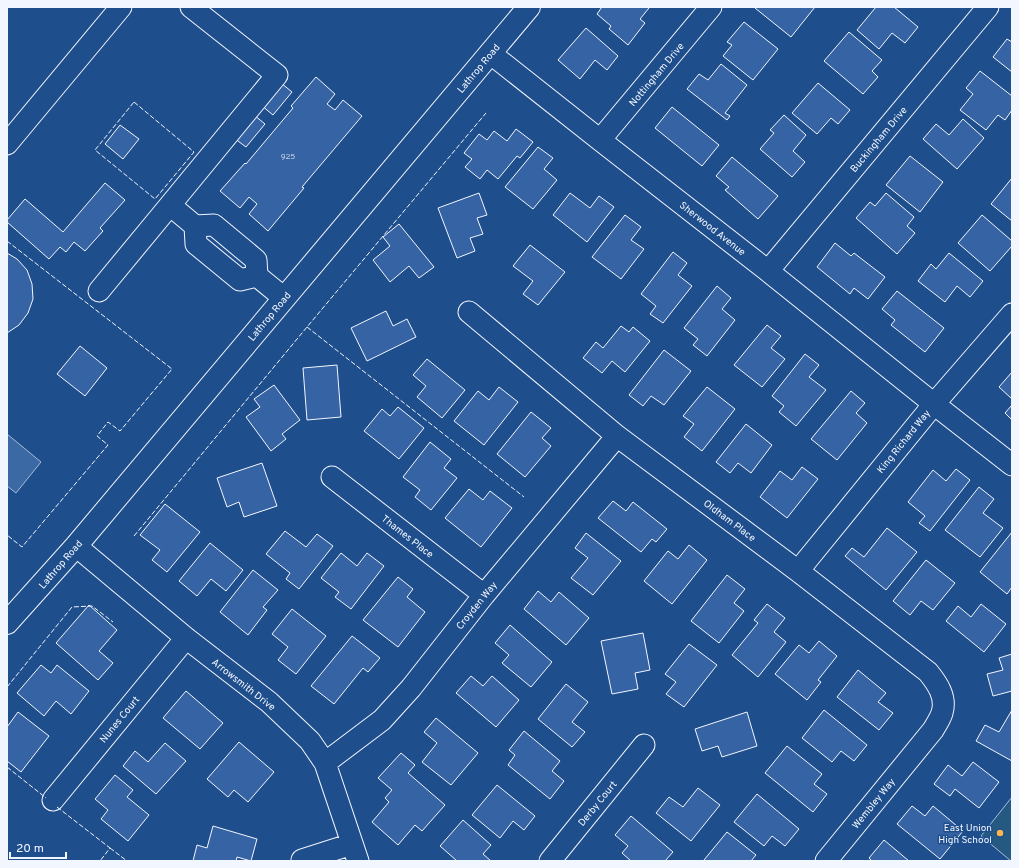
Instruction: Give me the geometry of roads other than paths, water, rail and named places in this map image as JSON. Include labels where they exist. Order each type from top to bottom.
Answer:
[{"type":"main road","name":"Lathrop Road","points":[[7,623],[76,546],[529,7]]},
{"type":"street","points":[[7,144],[122,7]]},
{"type":"street","points":[[99,291],[277,75],[191,7]]},
{"type":"street","name":"Nottingham Drive","points":[[600,140],[711,7]]},
{"type":"street","name":"Buckingham Drive","points":[[768,271],[988,7]]},
{"type":"street","name":"Sherwood Avenue","points":[[490,53],[1012,465]]},
{"type":"street","points":[[170,205],[195,226],[214,225],[256,260],[257,276],[284,298]]},
{"type":"street","name":"Oldham Place","points":[[469,312],[617,436],[798,570],[928,672],[939,686],[943,703],[942,713],[933,730],[921,745]]},
{"type":"street","name":"King Richard Way","points":[[798,570],[934,404],[1012,314]]},
{"type":"street","name":"Croyden Way","points":[[325,763],[382,720],[411,688],[484,595],[617,436]]},
{"type":"street","name":"Thames Place","points":[[332,477],[484,595]]},
{"type":"street","name":"Arrowsmith Drive","points":[[76,546],[186,638],[268,702],[310,740],[325,763],[355,853]]},
{"type":"street","name":"Nunes Court","points":[[53,800],[186,638]]},
{"type":"street","name":"Derby Court","points":[[550,861],[644,745]]},
{"type":"street","name":"Wembley Way","points":[[826,861],[921,745]]},
{"type":"street","points":[[302,860],[355,853]]},
{"type":"place","name":"East Union High School","points":[[1000,833]]}]
